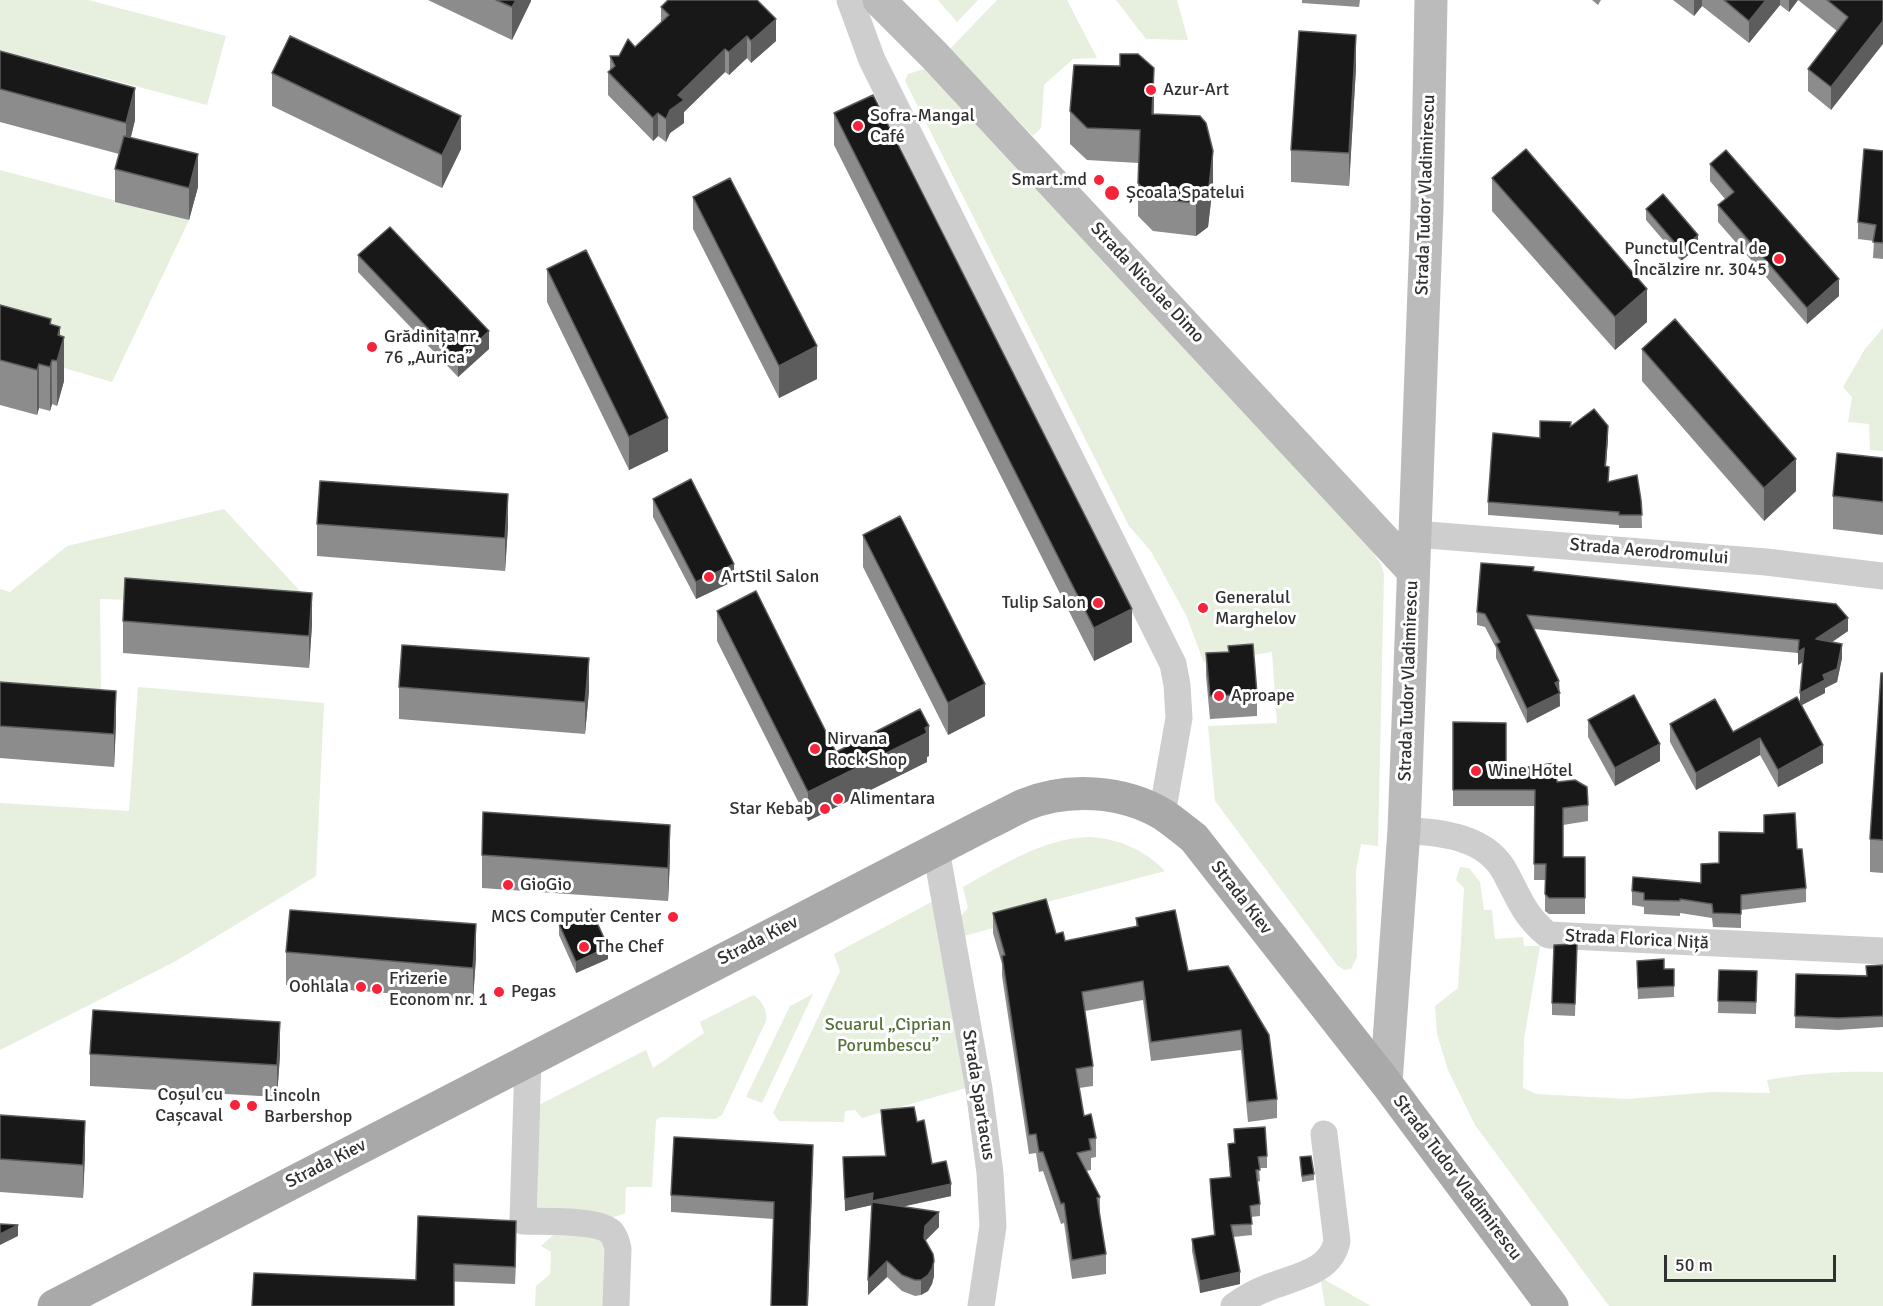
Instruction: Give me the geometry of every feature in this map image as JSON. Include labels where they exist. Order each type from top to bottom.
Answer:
[{"type":"main road","name":"Strada Nicolae Dimo","points":[[879,0],[942,63],[1412,570]]},
{"type":"main road","name":"Strada Tudor Vladimirescu","points":[[1431,0],[1427,208],[1404,830],[1386,1083],[1552,1306]]},
{"type":"main road","name":"Strada Kiev","points":[[54,1306],[1026,804],[1068,795],[1103,794],[1122,798],[1162,814],[1194,838],[1386,1083]]},
{"type":"street","points":[[850,0],[872,60],[1173,664],[1179,718],[1162,814]]},
{"type":"street","name":"Strada Aerodromului","points":[[1415,534],[1766,562],[1872,575]]},
{"type":"street","name":"Strada Florica Niță","points":[[1404,830],[1446,835],[1473,842],[1492,854],[1506,872],[1517,898],[1533,922],[1548,935],[1883,951]]},
{"type":"street","name":"Strada Spartacus","points":[[936,850],[979,1089],[990,1173],[993,1226],[981,1306]]},
{"type":"street","points":[[528,1061],[523,1221],[591,1225],[605,1228],[611,1233],[618,1249],[616,1306]]},
{"type":"street","points":[[1234,1306],[1265,1288],[1301,1275],[1325,1263],[1335,1249],[1337,1241],[1324,1134]]},
{"type":"green space","points":[[0,0],[88,0],[226,36],[207,105],[0,50]]},
{"type":"green space","points":[[938,0],[978,0],[957,22]]},
{"type":"green space","points":[[997,0],[1067,0],[1097,58],[1073,59],[1044,85],[1041,128],[1033,136],[949,50]]},
{"type":"green space","points":[[1116,0],[1177,0],[1188,40],[1146,39]]},
{"type":"green space","points":[[924,69],[929,71],[1372,551],[1381,564],[1384,574],[1378,846],[1361,844],[1356,871],[1357,957],[1351,969],[1344,970],[1337,965],[1215,801],[1208,726],[1277,723],[1272,652],[1204,663],[1186,615],[1150,550],[1129,526],[905,81],[908,74]]},
{"type":"green space","points":[[0,170],[189,220],[112,382],[0,349]]},
{"type":"green space","points":[[1883,328],[1883,451],[1870,450],[1869,424],[1848,422],[1852,397],[1843,387],[1865,349]]},
{"type":"green space","points":[[224,509],[314,606],[100,599],[101,689],[0,687],[0,589],[10,592],[67,546]]},
{"type":"green space","points":[[138,687],[324,703],[316,876],[176,961],[0,1050],[0,803],[129,811]]},
{"type":"green space","points":[[1090,837],[1111,840],[1131,847],[1149,857],[1165,871],[1013,911],[1015,922],[964,936],[960,917],[968,908],[963,887],[1040,847]]},
{"type":"green space","points":[[1460,867],[1469,868],[1480,882],[1484,910],[1492,910],[1495,939],[1523,937],[1524,946],[1540,946],[1524,1039],[1523,1088],[1536,1094],[1627,1099],[1712,1092],[1770,1093],[1767,1080],[1825,1073],[1883,1072],[1883,1306],[1609,1306],[1475,1125],[1448,1070],[1437,1034],[1435,1006],[1458,988],[1464,888],[1456,880]]},
{"type":"green space","name":"Scuarul „Ciprian Porumbescu”","points":[[939,898],[966,1088],[862,1118],[855,1110],[845,1111],[844,1122],[779,1121],[773,1113],[840,971],[834,954]]},
{"type":"green space","name":"Scuarul „Ciprian Porumbescu”","points":[[813,994],[762,1103],[746,1097],[790,1006]]},
{"type":"green space","points":[[753,995],[764,1006],[766,1021],[722,1115],[715,1119],[661,1117],[656,1120],[652,1187],[626,1187],[625,1213],[612,1218],[537,1210],[539,1105],[646,1050],[653,1068],[704,1033],[700,1022]]},
{"type":"green space","points":[[559,1230],[604,1232],[611,1306],[535,1306],[536,1286],[550,1274],[551,1252],[541,1246]]},
{"type":"green space","points":[[1320,1277],[1371,1306],[1325,1306]]},
{"type":"building","points":[[496,0],[516,0],[512,7]]},
{"type":"building","points":[[668,0],[757,0],[776,19],[751,41],[747,36],[729,52],[725,49],[678,95],[684,100],[670,110],[666,119],[658,113],[653,118],[608,72],[615,66],[610,56],[619,56],[628,39],[635,47],[669,15],[661,7]]},
{"type":"building","points":[[1724,0],[1766,0],[1749,21]]},
{"type":"building","points":[[1827,0],[1883,0],[1883,21],[1831,87],[1808,69],[1848,17]]},
{"type":"building","points":[[1299,31],[1356,35],[1349,153],[1291,150]]},
{"type":"building","points":[[290,36],[461,116],[442,155],[272,73]]},
{"type":"building","points":[[0,51],[135,88],[126,123],[0,89]]},
{"type":"building","points":[[1120,54],[1138,54],[1154,68],[1152,114],[1200,116],[1206,123],[1213,151],[1208,195],[1196,203],[1153,199],[1138,183],[1140,130],[1087,128],[1070,111],[1074,65],[1120,66]]},
{"type":"building","points":[[873,95],[1132,609],[1094,628],[834,113]]},
{"type":"building","points":[[124,136],[198,154],[189,188],[115,169]]},
{"type":"building","points":[[1526,149],[1647,289],[1615,317],[1492,178]]},
{"type":"building","points":[[1864,149],[1883,151],[1883,243],[1873,242],[1876,225],[1858,222]]},
{"type":"building","points":[[1726,150],[1839,279],[1807,308],[1718,205],[1734,192],[1710,164]]},
{"type":"building","points":[[730,178],[817,346],[779,366],[693,197]]},
{"type":"building","points":[[1663,194],[1698,235],[1681,250],[1646,209]]},
{"type":"building","points":[[390,227],[489,331],[458,360],[358,255]]},
{"type":"building","points":[[586,250],[668,418],[629,437],[547,269]]},
{"type":"building","points":[[0,305],[51,319],[50,324],[60,327],[58,335],[64,337],[57,361],[52,360],[50,367],[39,364],[37,370],[0,360]]},
{"type":"building","points":[[1675,319],[1796,459],[1764,488],[1642,349]]},
{"type":"building","points":[[1594,409],[1608,426],[1605,466],[1609,467],[1608,482],[1637,475],[1642,515],[1619,515],[1619,512],[1488,502],[1493,433],[1540,438],[1540,421],[1571,422],[1570,427]]},
{"type":"building","points":[[1837,453],[1883,458],[1883,502],[1833,496]]},
{"type":"building","points":[[691,479],[734,564],[696,582],[653,499]]},
{"type":"building","points":[[320,481],[508,494],[505,538],[317,524]]},
{"type":"building","points":[[900,516],[985,684],[948,703],[863,535]]},
{"type":"building","points":[[1481,563],[1534,567],[1533,571],[1836,604],[1848,618],[1816,639],[1842,644],[1837,669],[1823,675],[1825,680],[1800,693],[1804,648],[1798,652],[1799,640],[1527,615],[1559,681],[1555,683],[1560,693],[1527,709],[1496,644],[1500,642],[1485,614],[1477,612]]},
{"type":"building","points":[[125,578],[312,593],[309,636],[123,621]]},
{"type":"building","points":[[756,591],[836,752],[920,709],[929,726],[925,728],[927,733],[808,792],[717,611]]},
{"type":"building","points":[[1253,644],[1257,694],[1210,696],[1206,653],[1229,652],[1228,646]]},
{"type":"building","points":[[402,645],[589,658],[585,702],[399,687]]},
{"type":"building","points":[[1881,673],[1883,673],[1883,840],[1870,839]]},
{"type":"building","points":[[0,682],[116,691],[114,734],[0,726]]},
{"type":"building","points":[[1634,695],[1660,744],[1615,768],[1588,720]]},
{"type":"building","points":[[1797,697],[1823,745],[1778,770],[1760,738],[1696,773],[1670,724],[1715,699],[1733,732]]},
{"type":"building","points":[[1453,722],[1506,723],[1506,770],[1555,763],[1557,782],[1575,780],[1587,787],[1588,805],[1563,808],[1563,857],[1585,857],[1585,898],[1549,898],[1545,894],[1546,864],[1534,864],[1535,790],[1453,790]]},
{"type":"building","points":[[483,812],[670,825],[668,868],[482,855]]},
{"type":"building","points":[[1795,813],[1797,849],[1802,849],[1806,888],[1741,895],[1741,914],[1713,913],[1712,904],[1680,899],[1680,901],[1644,900],[1644,893],[1632,891],[1633,877],[1701,883],[1701,864],[1719,863],[1719,832],[1764,833],[1764,815]]},
{"type":"building","points":[[1046,899],[1056,934],[1063,932],[1065,941],[1138,926],[1136,918],[1175,910],[1188,971],[1228,966],[1269,1035],[1277,1099],[1248,1102],[1241,1030],[1151,1042],[1143,981],[1082,992],[1093,1066],[1076,1069],[1084,1116],[1091,1114],[1096,1138],[1089,1139],[1091,1150],[1077,1153],[1100,1197],[1097,1198],[1106,1254],[1072,1260],[1064,1203],[1061,1204],[1043,1152],[1039,1152],[1036,1134],[1029,1135],[1002,956],[1005,955],[993,913]]},
{"type":"building","points":[[591,909],[608,947],[576,962],[559,924]]},
{"type":"building","points":[[290,910],[476,924],[473,968],[286,952]]},
{"type":"building","points":[[1577,944],[1575,1004],[1552,1003],[1554,945]]},
{"type":"building","points":[[1664,959],[1664,969],[1674,969],[1674,986],[1638,988],[1637,961]]},
{"type":"building","points":[[1883,965],[1883,1016],[1838,1018],[1795,1016],[1796,974],[1867,976],[1866,966]]},
{"type":"building","points":[[1719,970],[1757,971],[1756,1002],[1718,1001]]},
{"type":"building","points":[[93,1010],[280,1022],[277,1065],[90,1054]]},
{"type":"building","points":[[914,1107],[917,1122],[924,1120],[932,1164],[946,1161],[951,1184],[872,1201],[873,1193],[845,1199],[843,1157],[886,1156],[881,1110]]},
{"type":"building","points":[[0,1115],[85,1121],[83,1165],[0,1159]]},
{"type":"building","points":[[1265,1127],[1267,1156],[1258,1157],[1260,1170],[1256,1170],[1260,1204],[1250,1206],[1252,1224],[1231,1225],[1240,1272],[1200,1281],[1192,1239],[1215,1235],[1210,1179],[1231,1177],[1228,1144],[1235,1143],[1234,1129]]},
{"type":"building","points":[[674,1137],[813,1145],[807,1306],[771,1306],[774,1202],[671,1195]]},
{"type":"building","points":[[1311,1156],[1314,1174],[1302,1176],[1300,1157]]},
{"type":"building","points":[[872,1202],[939,1212],[925,1226],[924,1238],[933,1254],[934,1261],[928,1275],[921,1280],[902,1275],[887,1261],[868,1280]]},
{"type":"building","points":[[418,1216],[516,1221],[515,1267],[454,1264],[454,1306],[252,1306],[254,1273],[416,1280]]},
{"type":"building","points":[[0,1224],[18,1225],[0,1234]]},
{"type":"place","name":"Azur-Art","points":[[1151,90]]},
{"type":"place","name":"Sofra-Mangal Café","points":[[858,126]]},
{"type":"place","name":"Smart.md","points":[[1099,180]]},
{"type":"place","name":"Școala Spatelui","points":[[1112,193]]},
{"type":"place","name":"Punctul Central de Încălzire nr. 3045","points":[[1779,259]]},
{"type":"place","name":"Grădinița nr. 76 „Aurica”","points":[[372,347]]},
{"type":"place","name":"ArtStil Salon","points":[[709,577]]},
{"type":"place","name":"Tulip Salon","points":[[1098,603]]},
{"type":"place","name":"Generalul Marghelov","points":[[1203,608]]},
{"type":"place","name":"Aproape","points":[[1219,696]]},
{"type":"place","name":"Nirvana Rock Shop","points":[[815,749]]},
{"type":"place","name":"Wine Hotel","points":[[1476,771]]},
{"type":"place","name":"Alimentara","points":[[838,799]]},
{"type":"place","name":"Star Kebab","points":[[825,809]]},
{"type":"place","name":"GioGio","points":[[508,885]]},
{"type":"place","name":"MCS Computer Center","points":[[673,917]]},
{"type":"place","name":"The Chef","points":[[584,947]]},
{"type":"place","name":"Oohlala","points":[[361,987]]},
{"type":"place","name":"Frizerie Econom nr. 1","points":[[377,989]]},
{"type":"place","name":"Pegas","points":[[499,992]]},
{"type":"place","name":"Coșul cu Cașcaval","points":[[235,1105]]},
{"type":"place","name":"Lincoln Barbershop","points":[[252,1106]]}]
